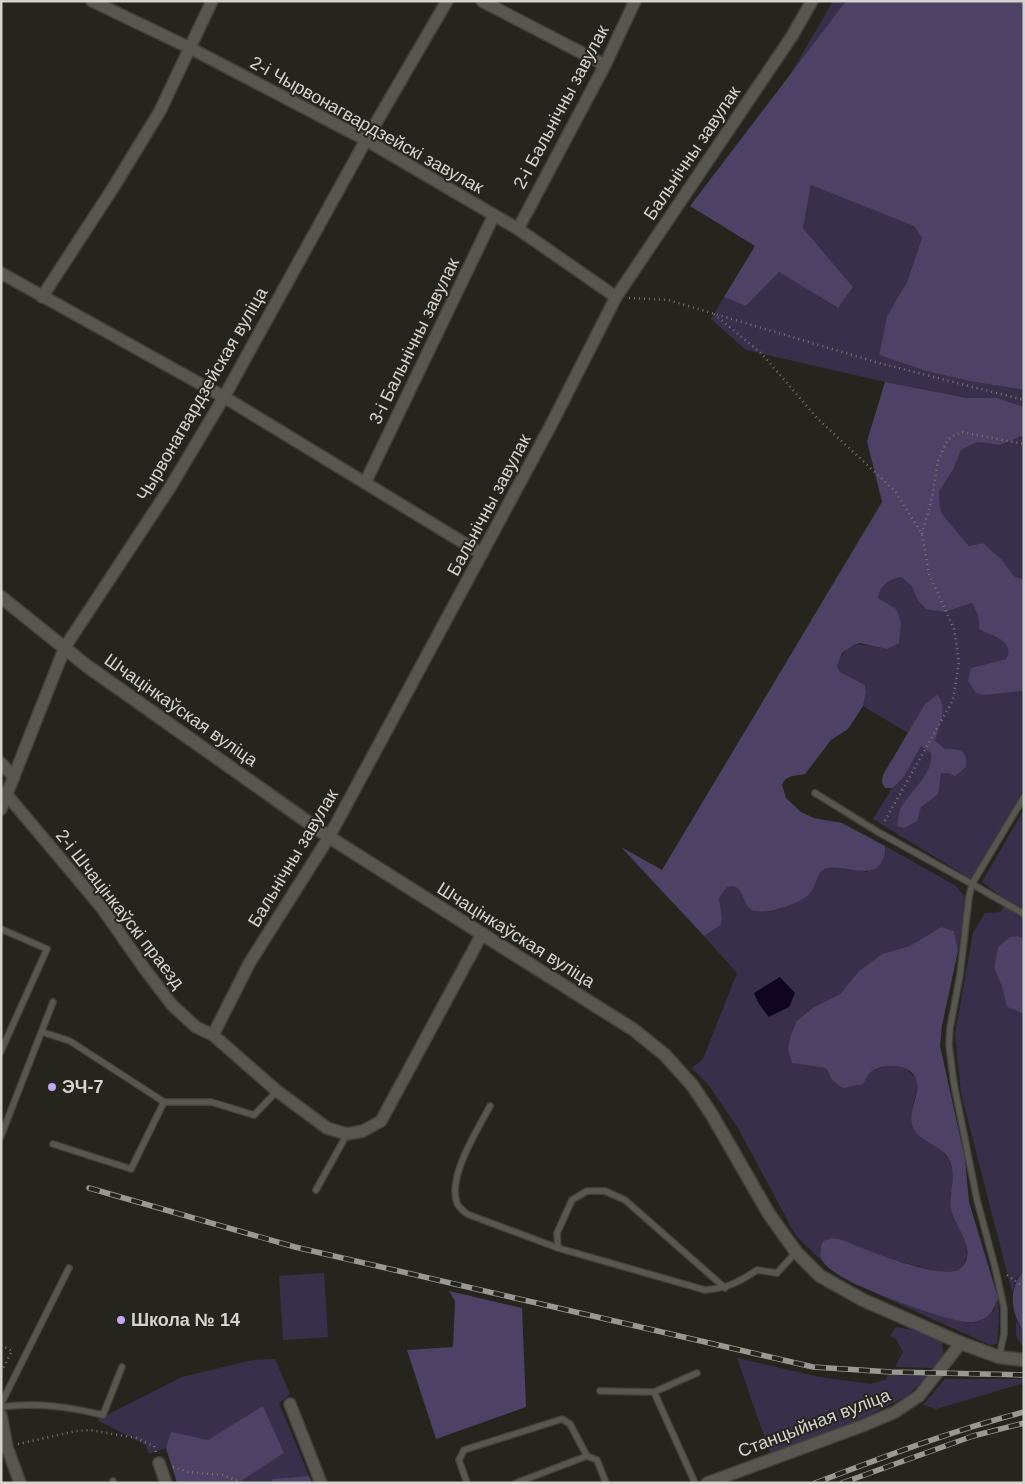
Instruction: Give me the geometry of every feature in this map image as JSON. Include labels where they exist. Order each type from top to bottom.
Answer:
[{"type":"street","name":"2-і Чырвонагвардзейскі завулак","points":[[92,1],[190,48],[366,140],[518,229],[616,297]]},
{"type":"street","points":[[42,297],[113,188],[160,111],[212,1]]},
{"type":"street","name":"Чырвонагвардзейская вуліца","points":[[1,809],[65,648],[172,486],[224,397],[366,140],[447,1]]},
{"type":"street","points":[[482,1],[606,65]]},
{"type":"street","name":"2-і Бальнічны завулак","points":[[518,229],[606,65],[635,1]]},
{"type":"street","name":"Бальнічны завулак","points":[[213,1036],[250,962],[329,837],[551,425],[616,297],[792,36],[812,1]]},
{"type":"street","name":"3-і Бальнічны завулак","points":[[365,483],[494,214]]},
{"type":"street","points":[[1,273],[224,397],[482,554]]},
{"type":"street","name":"Шчацінкаўская вуліца","points":[[1,597],[87,666],[329,837],[634,1030],[664,1055],[692,1085],[712,1115],[769,1214],[796,1252],[820,1276],[863,1300],[960,1343]]},
{"type":"street","points":[[1,763],[14,777]]},
{"type":"street","name":"2-і Шчацінкаўскі праезд","points":[[7,794],[102,908],[172,1005],[196,1026],[213,1036],[277,1091],[327,1128],[347,1134]]},
{"type":"street","points":[[347,1134],[363,1131],[382,1121],[482,934]]},
{"type":"street","points":[[960,1343],[999,1357],[1024,1360]]},
{"type":"street","name":"Станцыйная вуліца","points":[[707,1483],[895,1412],[919,1396],[960,1343]]},
{"type":"street","points":[[290,1404],[321,1483]]},
{"type":"street","points":[[1,1415],[7,1447],[20,1483]]},
{"type":"street","points":[[159,1463],[166,1483]]},
{"type":"lane","points":[[815,793],[878,832],[1024,914]]},
{"type":"lane","points":[[999,1357],[1004,1334],[1004,1308],[978,1200],[954,1084],[949,1045],[972,884],[1024,797]]},
{"type":"lane","points":[[1,928],[47,949],[1,1051]]},
{"type":"lane","points":[[1,1136],[53,1002]]},
{"type":"lane","points":[[42,1032],[70,1042],[164,1102],[211,1102],[254,1115],[277,1091]]},
{"type":"lane","points":[[53,1144],[131,1169],[164,1102]]},
{"type":"lane","points":[[490,1106],[462,1159],[455,1192],[457,1205],[467,1214],[558,1248],[705,1290],[725,1288],[745,1279],[757,1270],[778,1273],[796,1252]]},
{"type":"lane","points":[[316,1190],[347,1134]]},
{"type":"lane","points":[[558,1248],[557,1233],[572,1200],[587,1191],[605,1191],[625,1200],[725,1288]]},
{"type":"lane","points":[[1,1406],[69,1268]]},
{"type":"lane","points":[[1,1406],[31,1404],[69,1408],[103,1415],[122,1367]]},
{"type":"lane","points":[[600,1391],[654,1392],[697,1373]]},
{"type":"lane","points":[[654,1392],[696,1483]]},
{"type":"lane","points":[[467,1483],[459,1460],[464,1450],[562,1419],[570,1424],[587,1456],[597,1460],[606,1483]]},
{"type":"lane","points":[[516,1483],[587,1456]]},
{"type":"path","points":[[616,297],[668,300],[879,363],[1024,400]]},
{"type":"path","points":[[714,314],[762,354],[817,418],[896,491],[922,534],[929,574],[954,629],[959,662],[953,700],[878,832]]},
{"type":"path","points":[[922,534],[932,498],[938,461],[948,439],[961,432],[1024,444]]},
{"type":"path","points":[[995,1267],[1024,1287]]},
{"type":"path","points":[[1,1345],[12,1351],[1,1372]]},
{"type":"path","points":[[7,1447],[76,1431],[110,1432],[145,1441],[154,1446],[159,1463],[188,1472],[223,1475],[242,1483]]},
{"type":"shaded area","points":[[833,1],[846,1],[790,75]]},
{"type":"shaded area","points":[[846,1],[1024,1],[1024,390],[969,381],[926,371],[879,355],[887,316],[907,282],[922,238],[914,226],[811,185],[803,228],[853,287],[838,308],[779,272],[746,306],[724,297],[755,246],[690,206]]},
{"type":"shaded area","points":[[811,185],[914,226],[922,238],[907,282],[887,316],[879,355],[926,371],[969,381],[1024,390],[1024,407],[997,398],[967,398],[885,382],[746,350],[711,319],[724,297],[746,306],[779,271],[837,308],[853,287],[803,228]]},
{"type":"shaded area","points":[[885,382],[967,398],[997,398],[1024,407],[1024,435],[1000,445],[977,442],[961,450],[953,470],[939,492],[942,514],[969,546],[983,543],[1002,560],[1014,576],[1024,580],[1024,691],[983,695],[976,693],[968,681],[971,668],[1006,659],[1008,653],[1005,643],[979,629],[978,615],[972,603],[945,612],[926,609],[917,599],[912,586],[901,577],[886,584],[879,593],[878,598],[896,609],[901,622],[899,643],[887,649],[860,643],[842,653],[837,666],[840,672],[865,685],[866,692],[863,706],[848,729],[831,740],[805,774],[788,778],[782,785],[786,798],[801,812],[814,818],[842,823],[885,846],[885,854],[882,861],[877,867],[864,871],[840,868],[825,869],[820,873],[813,889],[807,896],[793,904],[776,910],[754,911],[748,907],[738,888],[734,886],[727,887],[719,898],[722,918],[721,925],[704,936],[621,847],[662,870],[882,502],[867,441]]},
{"type":"shaded area","points":[[1024,435],[1024,580],[1014,576],[1002,560],[983,543],[969,546],[942,514],[939,492],[953,470],[961,450],[977,442],[1000,445]]},
{"type":"shaded area","points":[[901,577],[912,586],[917,599],[945,612],[972,603],[978,615],[979,629],[1006,643],[1008,653],[1006,659],[971,668],[983,695],[1024,691],[1024,789],[971,879],[873,819],[892,788],[885,788],[882,782],[883,775],[908,733],[863,706],[866,692],[865,685],[840,672],[837,666],[846,650],[851,647],[870,645],[887,649],[878,598],[886,584]]},
{"type":"shaded area","points":[[937,695],[942,705],[942,711],[935,741],[945,749],[954,749],[964,753],[966,767],[955,776],[941,773],[938,794],[921,807],[917,821],[904,828],[897,826],[900,810],[929,769],[931,753],[921,746],[903,778],[892,788],[885,788],[882,782],[883,775],[925,704]]},
{"type":"shaded area","points":[[1024,809],[1024,938],[1010,937],[999,947],[994,968],[1002,987],[1007,1007],[1024,1014],[1024,1271],[1016,1279],[1012,1292],[961,1093],[955,1034],[973,933],[985,913],[1001,912],[1007,901],[982,882]]},
{"type":"shaded area","points":[[885,846],[956,886],[966,898],[958,951],[954,931],[941,927],[910,946],[882,954],[859,971],[840,994],[814,1007],[793,1063],[826,1068],[832,1080],[870,1072],[891,1064],[905,1068],[915,1077],[918,1084],[912,1112],[921,1138],[940,1148],[949,1159],[953,1173],[951,1209],[966,1242],[967,1256],[961,1269],[954,1272],[940,1272],[891,1259],[829,1238],[820,1249],[823,1262],[796,1236],[738,1128],[707,1083],[692,1068],[703,1059],[737,973],[704,936],[721,925],[722,918],[719,898],[727,887],[734,886],[738,888],[748,907],[754,911],[768,912],[776,910],[800,900],[811,892],[818,876],[825,869],[840,867],[867,872],[886,853]]},
{"type":"shaded area","points":[[941,927],[954,931],[958,951],[942,1025],[940,1046],[965,1159],[969,1202],[998,1298],[989,1315],[972,1322],[946,1318],[864,1288],[835,1272],[822,1261],[821,1249],[823,1241],[835,1238],[917,1267],[944,1272],[955,1271],[961,1268],[966,1261],[967,1246],[951,1208],[953,1177],[949,1159],[941,1150],[920,1137],[913,1127],[912,1110],[917,1093],[917,1082],[914,1075],[910,1071],[898,1066],[877,1068],[868,1075],[863,1084],[843,1088],[832,1080],[826,1068],[792,1063],[788,1049],[797,1021],[814,1007],[840,994],[859,971],[882,954],[910,946]]},
{"type":"shaded area","points":[[1010,937],[1024,938],[1024,1014],[1007,1007],[1002,987],[994,968],[998,947]]},
{"type":"shaded area","points":[[780,977],[795,993],[789,1007],[769,1017],[759,1004],[754,993]]},
{"type":"shaded area","points":[[1024,1271],[1024,1332],[1016,1317],[1013,1293],[1015,1285]]},
{"type":"shaded area","points":[[324,1273],[328,1337],[283,1340],[279,1276]]},
{"type":"shaded area","points":[[864,1288],[936,1314],[970,1323],[994,1311],[998,1298],[997,1344],[990,1345]]},
{"type":"shaded area","points":[[449,1291],[522,1308],[526,1407],[436,1439],[407,1350],[453,1347],[455,1301]]},
{"type":"shaded area","points":[[1016,1321],[1024,1332],[1024,1349],[1016,1336]]},
{"type":"shaded area","points":[[896,1327],[925,1332],[942,1342],[944,1358],[934,1368],[895,1367],[903,1352],[896,1339],[890,1336]]},
{"type":"shaded area","points":[[737,1358],[819,1377],[871,1384],[885,1380],[889,1375],[927,1376],[907,1396],[849,1425],[770,1453]]},
{"type":"shaded area","points":[[275,1359],[290,1394],[279,1403],[309,1476],[272,1479],[272,1483],[238,1483],[284,1453],[263,1407],[208,1440],[171,1433],[166,1448],[149,1454],[146,1445],[97,1420],[182,1377],[253,1360]]},
{"type":"shaded area","points":[[945,1379],[1024,1379],[1024,1383],[936,1409],[923,1405]]},
{"type":"shaded area","points":[[263,1406],[284,1453],[238,1483],[177,1483],[166,1448],[171,1432],[208,1440]]},
{"type":"shaded area","points":[[309,1476],[312,1483],[272,1483],[272,1479]]},
{"type":"railway","points":[[89,1188],[295,1247],[813,1367],[891,1372],[1024,1375]]},
{"type":"railway","points":[[815,1483],[945,1436],[1024,1412]]},
{"type":"railway","points":[[842,1483],[973,1436],[1024,1423]]},
{"type":"place","name":"ЭЧ-7","points":[[52,1087]]},
{"type":"place","name":"Школа № 14","points":[[121,1320]]}]
